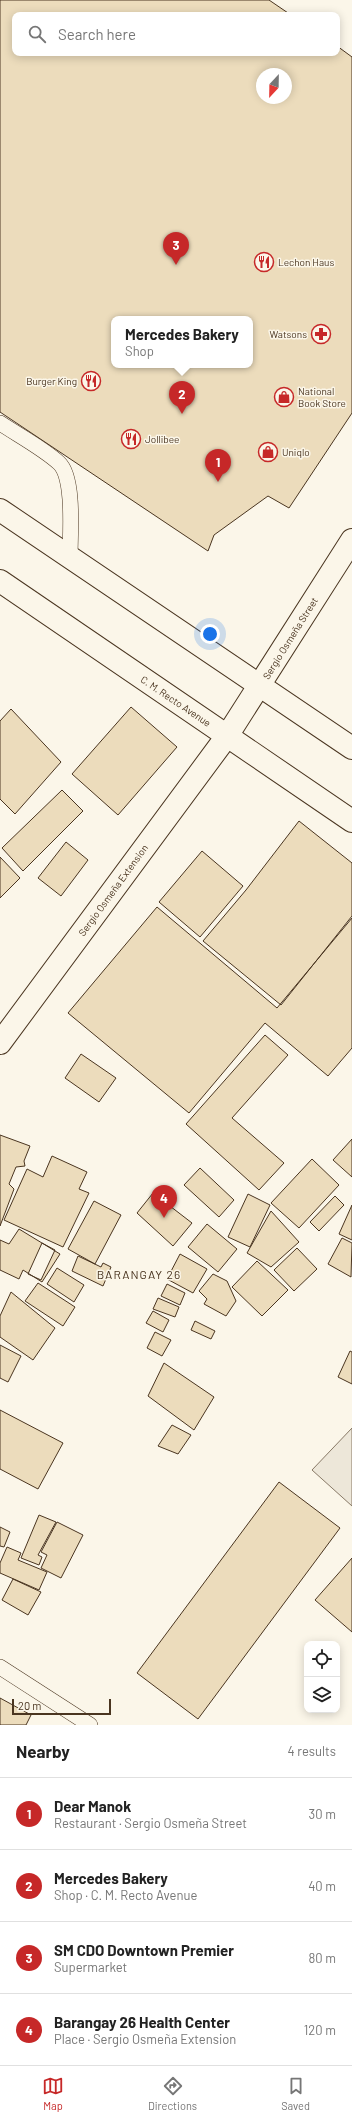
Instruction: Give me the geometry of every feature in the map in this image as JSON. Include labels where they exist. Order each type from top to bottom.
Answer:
[{"type":"main road","points":[[0,510],[352,748]]},
{"type":"main road","name":"Sergio Osmeña Street","points":[[227,736],[352,540]]},
{"type":"main road","name":"C. M. Recto Avenue","points":[[0,581],[352,821]]},
{"type":"main road","name":"Sergio Osmeña Extension","points":[[0,1043],[227,736]]},
{"type":"lane","points":[[0,423],[60,464],[70,494],[70,557]]},
{"type":"lane","points":[[0,1667],[90,1725]]},
{"type":"shaded area","points":[[352,1428],[352,1506],[312,1470]]},
{"type":"building","points":[[0,0],[269,0],[287,12],[12,12],[12,56],[340,56],[340,48],[352,57],[352,413],[289,508],[268,496],[214,535],[208,551],[0,412]]},
{"type":"building","points":[[131,707],[177,747],[118,815],[72,774]]},
{"type":"building","points":[[11,709],[61,762],[15,814],[0,799],[0,721]]},
{"type":"building","points":[[62,790],[83,811],[23,871],[2,848]]},
{"type":"building","points":[[299,821],[352,863],[352,916],[281,1005],[203,941],[246,890]]},
{"type":"building","points":[[66,842],[88,860],[61,896],[38,878]]},
{"type":"building","points":[[202,851],[243,886],[200,937],[159,902]]},
{"type":"building","points":[[0,857],[20,878],[0,898]]},
{"type":"building","points":[[157,907],[277,1008],[352,918],[352,1048],[328,1076],[265,1023],[189,1113],[68,1013]]},
{"type":"building","points":[[265,1035],[288,1055],[232,1118],[284,1163],[259,1190],[186,1124]]},
{"type":"building","points":[[81,1054],[116,1078],[99,1102],[65,1078]]},
{"type":"building","points":[[0,1135],[30,1146],[24,1161],[25,1166],[16,1167],[9,1184],[14,1189],[0,1226]]},
{"type":"building","points":[[352,1139],[352,1177],[333,1160]]},
{"type":"building","points":[[52,1156],[87,1172],[79,1189],[89,1193],[63,1247],[4,1220],[27,1169],[43,1177]]},
{"type":"building","points":[[312,1159],[339,1185],[299,1228],[271,1203]]},
{"type":"building","points":[[200,1168],[234,1200],[219,1217],[184,1185]]},
{"type":"building","points":[[153,1193],[192,1223],[173,1246],[137,1213]]},
{"type":"building","points":[[248,1194],[270,1205],[250,1247],[228,1237]]},
{"type":"building","points":[[335,1196],[344,1205],[319,1231],[310,1222]]},
{"type":"building","points":[[94,1201],[121,1215],[95,1264],[68,1249]]},
{"type":"building","points":[[352,1205],[352,1240],[339,1234]]},
{"type":"building","points":[[271,1211],[299,1242],[271,1267],[247,1253]]},
{"type":"building","points":[[207,1224],[237,1249],[218,1272],[188,1247]]},
{"type":"building","points":[[19,1229],[60,1254],[42,1282],[23,1270],[19,1279],[0,1270],[0,1240],[9,1244]]},
{"type":"building","points":[[342,1238],[352,1243],[351,1277],[328,1264]]},
{"type":"building","points":[[42,1243],[55,1250],[41,1280],[28,1274]]},
{"type":"building","points":[[297,1248],[317,1269],[294,1291],[274,1270]]},
{"type":"building","points":[[180,1254],[207,1269],[193,1293],[167,1279]]},
{"type":"building","points":[[78,1256],[101,1267],[103,1263],[111,1267],[103,1286],[72,1271]]},
{"type":"building","points":[[257,1261],[288,1290],[262,1316],[232,1287]]},
{"type":"building","points":[[57,1268],[84,1285],[74,1302],[47,1284]]},
{"type":"building","points":[[213,1274],[227,1281],[236,1301],[226,1316],[204,1304],[207,1299],[199,1291]]},
{"type":"building","points":[[38,1283],[75,1307],[63,1326],[25,1301]]},
{"type":"building","points":[[167,1284],[185,1293],[180,1305],[161,1296]]},
{"type":"building","points":[[11,1292],[55,1328],[33,1360],[0,1337],[0,1316]]},
{"type":"building","points":[[158,1298],[179,1307],[175,1317],[153,1309]]},
{"type":"building","points":[[153,1311],[169,1320],[163,1332],[146,1323]]},
{"type":"building","points":[[195,1321],[215,1331],[211,1339],[191,1330]]},
{"type":"building","points":[[155,1332],[171,1340],[162,1356],[147,1348]]},
{"type":"building","points":[[0,1345],[21,1356],[8,1382],[0,1378]]},
{"type":"building","points":[[350,1351],[352,1352],[352,1384],[338,1377]]},
{"type":"building","points":[[164,1363],[214,1397],[194,1430],[148,1396]]},
{"type":"building","points":[[0,1410],[63,1443],[38,1489],[0,1469]]},
{"type":"building","points":[[172,1425],[191,1435],[178,1454],[158,1446]]},
{"type":"building","points":[[279,1482],[340,1528],[198,1719],[137,1673]]},
{"type":"building","points":[[39,1515],[56,1522],[38,1555],[42,1557],[39,1565],[21,1558]]},
{"type":"building","points":[[57,1522],[83,1535],[61,1578],[41,1568],[47,1555],[41,1552]]},
{"type":"building","points":[[0,1527],[10,1532],[4,1547],[0,1546]]},
{"type":"building","points":[[7,1547],[21,1553],[18,1560],[47,1572],[39,1590],[0,1573],[0,1563]]},
{"type":"building","points":[[352,1558],[352,1632],[315,1600]]},
{"type":"building","points":[[13,1579],[41,1592],[28,1615],[2,1600]]},
{"type":"building","points":[[0,1698],[31,1715],[26,1725],[0,1725]]},
{"type":"place","name":"Lechon Haus","points":[[264,262]]},
{"type":"place","name":"SM CDO Downtown Premier","points":[[176,265]]},
{"type":"place","name":"Watsons","points":[[321,334]]},
{"type":"place","name":"Burger King","points":[[91,381]]},
{"type":"place","name":"National Book Store","points":[[284,397]]},
{"type":"place","name":"Mercedes Bakery","points":[[182,414]]},
{"type":"place","name":"Jollibee","points":[[131,439]]},
{"type":"place","name":"Uniqlo","points":[[268,452]]},
{"type":"place","name":"Dear Manok","points":[[218,482]]},
{"type":"place","name":"Barangay 26 Health Center","points":[[164,1218]]},
{"type":"district","name":"BARANGAY 26","points":[[139,1275]]}]
